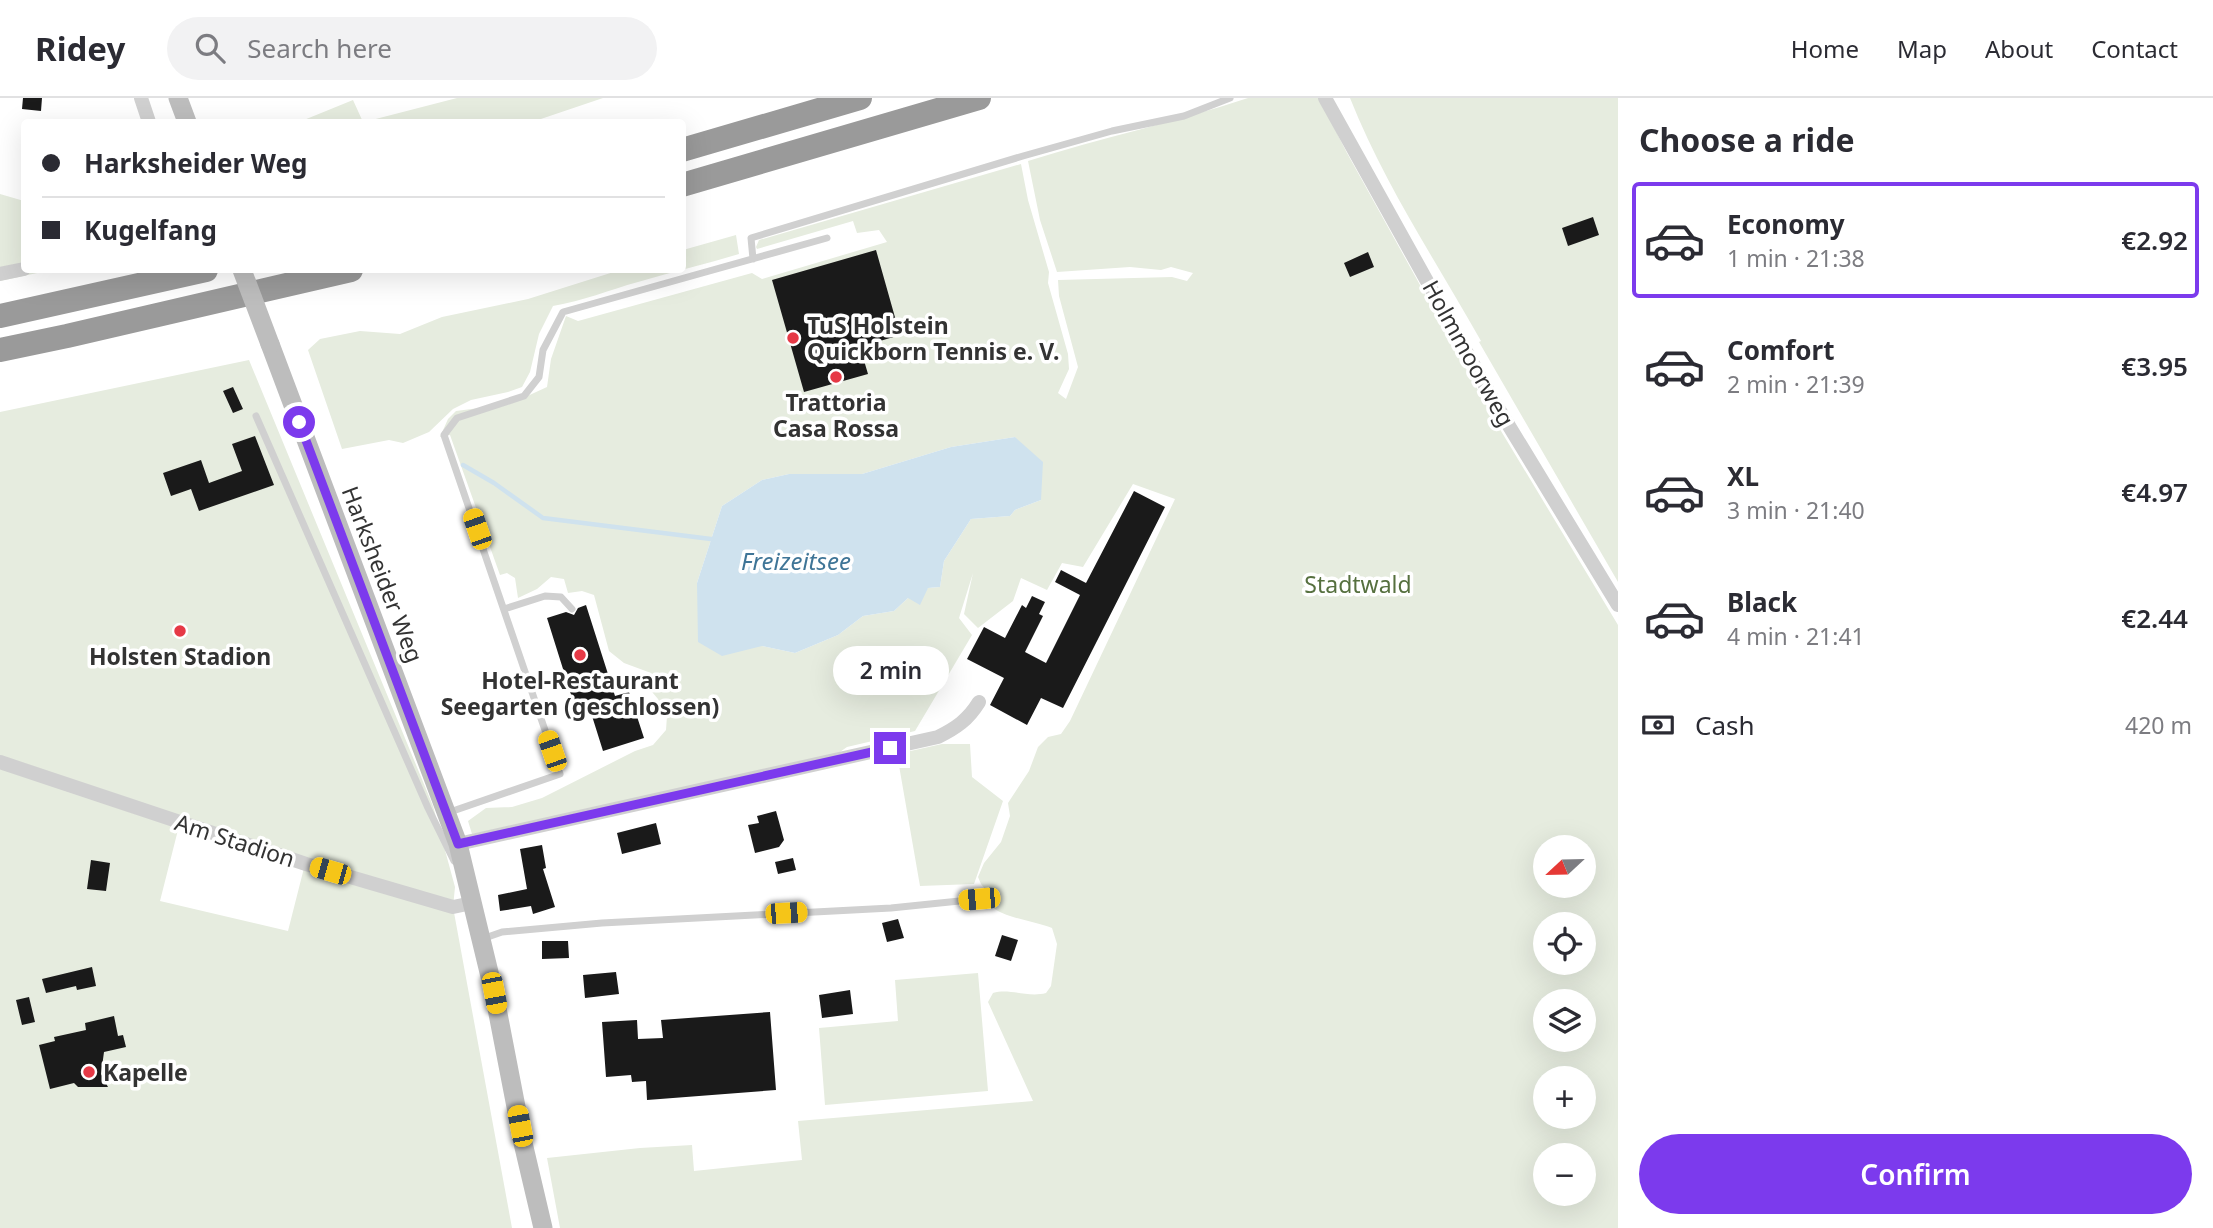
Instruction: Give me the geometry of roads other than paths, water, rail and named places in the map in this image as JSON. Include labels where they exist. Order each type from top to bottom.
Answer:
[{"type":"highway","points":[[686,149],[860,98]]},
{"type":"highway","points":[[686,184],[979,98]]},
{"type":"highway","points":[[0,316],[193,273]]},
{"type":"highway","points":[[0,349],[338,273]]},
{"type":"main road","points":[[178,98],[186,119]]},
{"type":"main road","name":"Harksheider Weg","points":[[243,273],[458,844],[543,1228]]},
{"type":"street","points":[[141,98],[148,119]]},
{"type":"street","name":"Holmmoorweg","points":[[1325,98],[1492,398],[1618,605]]},
{"type":"street","points":[[0,274],[21,270]]},
{"type":"street","points":[[458,844],[938,737],[959,727],[971,716],[979,702]]},
{"type":"street","name":"Am Stadion","points":[[0,762],[306,864],[453,907],[471,898]]},
{"type":"lane","points":[[753,259],[751,238],[1023,156],[1112,131],[1184,116],[1230,98]]},
{"type":"lane","points":[[446,813],[560,774],[444,435],[457,418],[524,396],[539,377],[543,351],[563,312],[827,239]]},
{"type":"lane","points":[[256,416],[428,808],[471,898]]},
{"type":"lane","points":[[503,608],[545,596],[561,597],[572,610]]},
{"type":"lane","points":[[481,940],[502,932],[602,923],[891,908],[979,899]]},
{"type":"water","name":"Freizeitsee","points":[[1015,437],[1043,462],[1041,500],[1015,510],[1010,516],[971,519],[944,561],[940,587],[928,588],[920,605],[908,598],[894,611],[863,616],[838,635],[795,653],[762,646],[722,656],[698,642],[697,583],[722,506],[762,480],[789,474],[862,474],[951,447]]},
{"type":"waterway","points":[[463,465],[494,483],[543,518],[711,539]]},
{"type":"place","name":"TuS Holstein Quickborn Tennis e. V.","points":[[793,338]]},
{"type":"place","name":"Trattoria Casa Rossa","points":[[836,377]]},
{"type":"place","name":"Holsten Stadion","points":[[180,631]]},
{"type":"place","name":"Hotel-Restaurant Seegarten (geschlossen)","points":[[580,655]]},
{"type":"place","name":"Kapelle","points":[[89,1072]]},
{"type":"park label","name":"Stadtwald","points":[[1358,584]]}]
